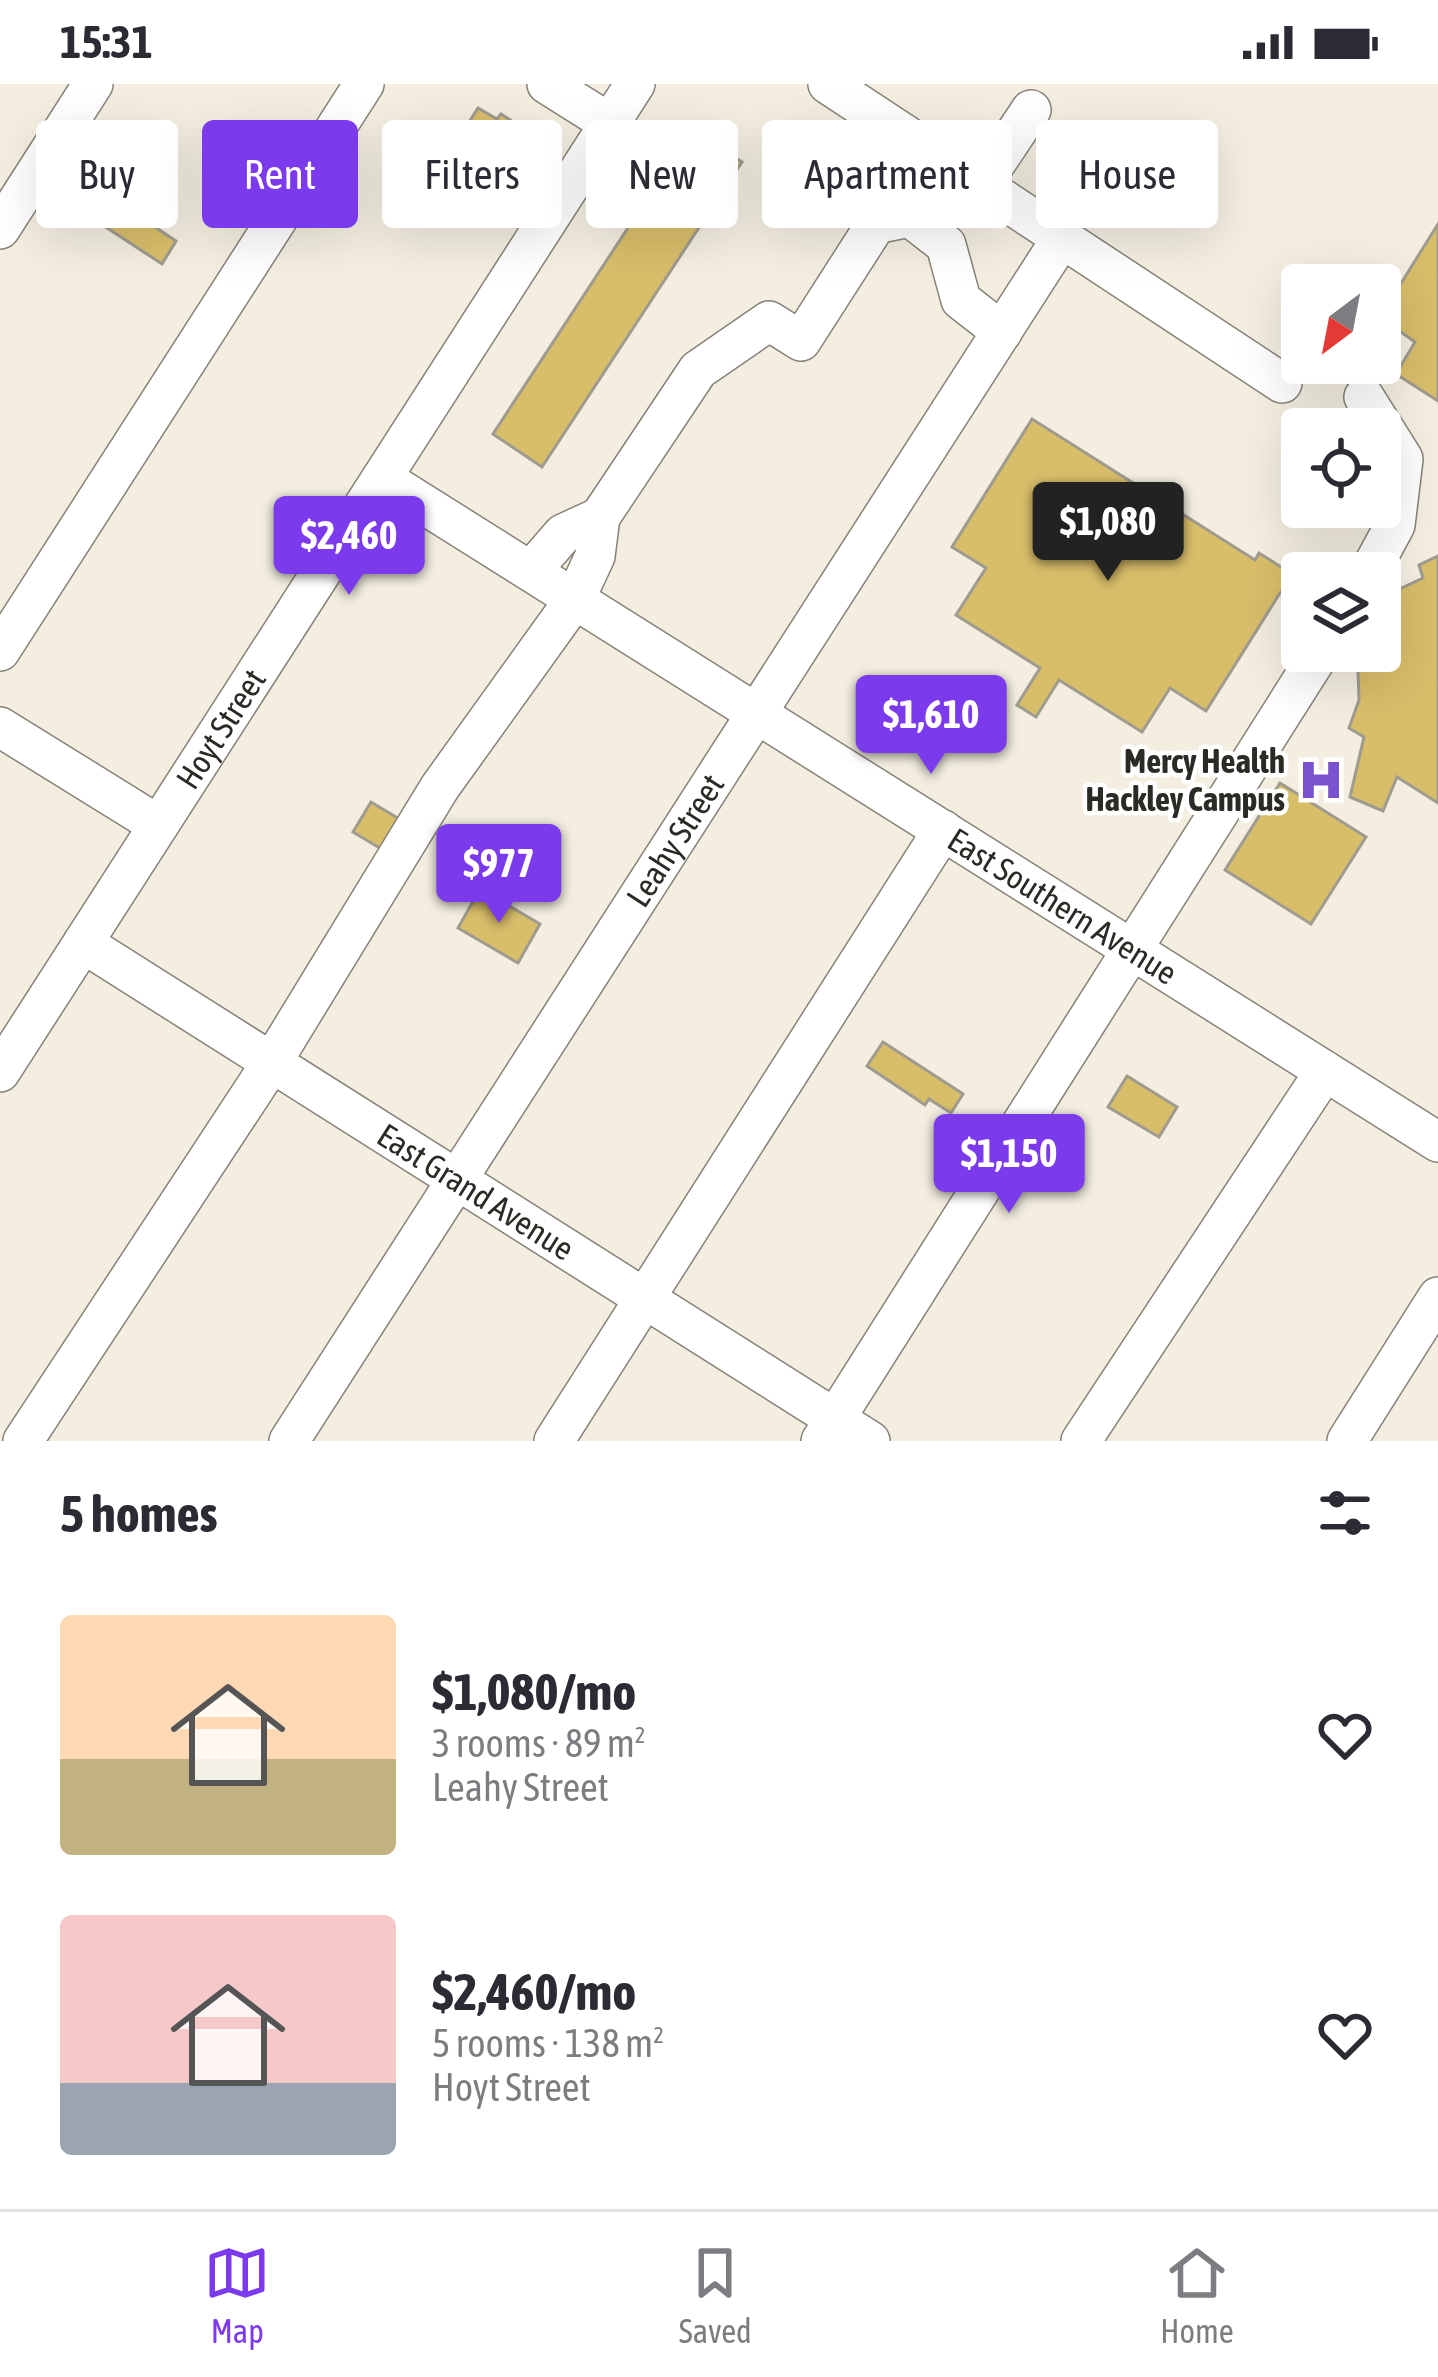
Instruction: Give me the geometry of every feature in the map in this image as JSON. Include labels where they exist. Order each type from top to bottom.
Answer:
[{"type":"street","points":[[0,229],[93,84]]},
{"type":"street","points":[[0,650],[364,84]]},
{"type":"street","points":[[547,84],[604,120]]},
{"type":"street","name":"Hoyt Street","points":[[611,120],[635,84]]},
{"type":"street","points":[[828,84],[885,120]]},
{"type":"street","points":[[1012,138],[1031,110]]},
{"type":"street","name":"Hoyt Street","points":[[0,1072],[586,159]]},
{"type":"street","points":[[1012,207],[1281,382]]},
{"type":"street","points":[[23,1441],[272,1062],[440,787],[575,599],[595,556],[600,517],[698,370],[769,321],[801,341],[873,228]]},
{"type":"street","points":[[924,228],[946,245],[961,300],[1002,332]]},
{"type":"street","name":"Leahy Street","points":[[289,1441],[1060,242]]},
{"type":"street","points":[[1364,397],[1403,459],[1395,525],[1380,552]]},
{"type":"street","name":"East Southern Avenue","points":[[382,478],[1438,1142]]},
{"type":"street","points":[[531,572],[562,535],[600,517]]},
{"type":"street","points":[[828,1430],[1308,672]]},
{"type":"street","points":[[0,727],[158,825]]},
{"type":"street","points":[[554,1441],[944,830]]},
{"type":"street","name":"East Grand Avenue","points":[[83,943],[647,1300],[828,1430],[870,1441]]},
{"type":"street","points":[[1081,1441],[1324,1071]]},
{"type":"street","points":[[1347,1441],[1438,1297]]},
{"type":"building","points":[[478,108],[497,119],[501,114],[510,120],[470,120]]},
{"type":"building","points":[[1438,224],[1438,401],[1401,377],[1401,366],[1415,342],[1401,332],[1401,283]]},
{"type":"building","points":[[107,228],[156,228],[176,241],[162,264]]},
{"type":"building","points":[[628,228],[699,228],[542,467],[493,434]]},
{"type":"building","points":[[1032,419],[1255,560],[1259,553],[1281,567],[1281,592],[1206,711],[1170,688],[1142,732],[1059,680],[1036,717],[1017,705],[1040,668],[956,615],[986,568],[952,547]]},
{"type":"building","points":[[1438,556],[1438,803],[1397,777],[1383,811],[1350,797],[1364,737],[1349,728],[1359,700],[1358,672],[1401,672],[1401,588],[1423,578],[1419,565]]},
{"type":"building","points":[[1280,783],[1366,837],[1311,924],[1225,870]]},
{"type":"building","points":[[371,802],[406,823],[388,853],[353,832]]},
{"type":"building","points":[[480,889],[540,924],[518,963],[458,928]]},
{"type":"building","points":[[883,1042],[963,1094],[951,1113],[929,1099],[925,1105],[867,1066]]},
{"type":"building","points":[[1127,1076],[1177,1107],[1159,1137],[1108,1107]]},
{"type":"place","name":"Mercy Health Hackley Campus","points":[[1321,780]]}]
